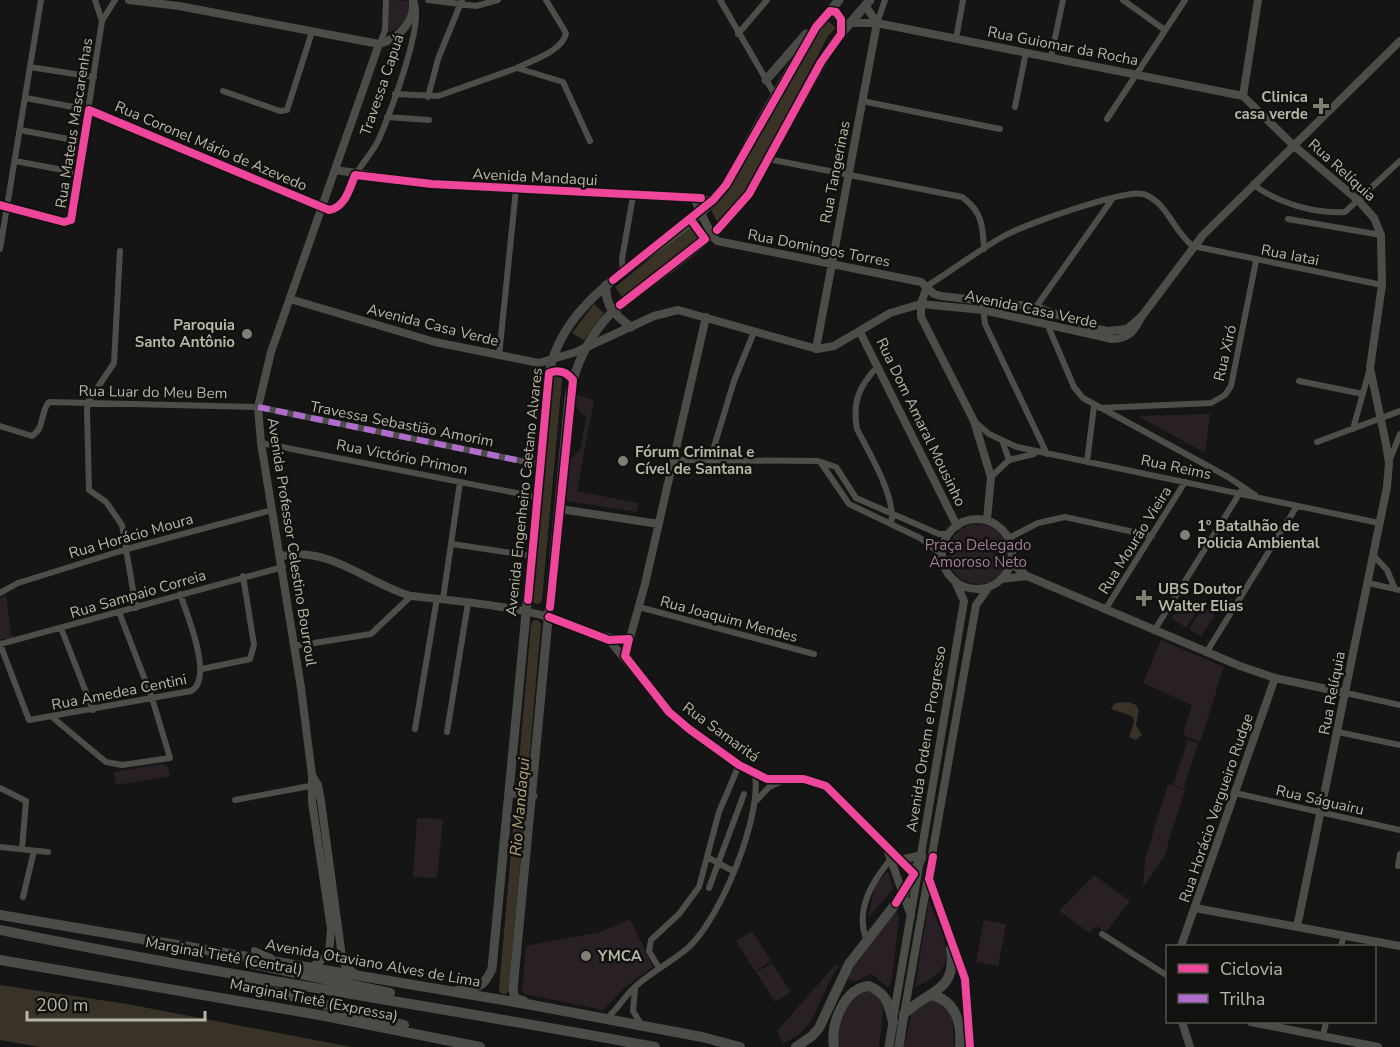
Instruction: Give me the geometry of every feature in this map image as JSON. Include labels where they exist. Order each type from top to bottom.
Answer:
[{"type":"highway","points":[[921,856],[920,877],[950,940],[965,979],[970,1047]]},
{"type":"highway","points":[[796,1047],[819,1028],[838,983],[866,938],[903,893],[920,877]]},
{"type":"highway","name":"Avenida Otaviano Alves de Lima","points":[[0,915],[532,1005],[740,1047]]},
{"type":"highway","name":"Marginal Tietê (Central)","points":[[0,931],[238,975],[448,1009],[656,1047]]},
{"type":"highway","points":[[904,1014],[943,987],[953,969],[950,940]]},
{"type":"highway","points":[[221,953],[259,966],[379,991],[448,1009]]},
{"type":"highway","name":"Marginal Tietê (Expressa)","points":[[0,960],[325,1016],[480,1047]]},
{"type":"highway","points":[[238,975],[259,988],[447,1036],[458,1043]]},
{"type":"highway","points":[[834,1047],[836,1022],[848,996],[857,989],[869,986],[883,994],[889,1004],[893,1022]]},
{"type":"highway","points":[[931,995],[945,999],[955,1011],[960,1047]]},
{"type":"main road","points":[[129,0],[179,6],[379,44]]},
{"type":"main road","name":"Travessa Capuá","points":[[379,44],[408,25],[413,12],[413,0]]},
{"type":"main road","name":"Avenida Engenheiro Caetano Alvares","points":[[450,991],[477,988],[492,969],[549,373],[553,359],[588,301],[700,213],[726,185],[775,95],[816,27],[839,0]]},
{"type":"main road","points":[[1243,96],[1258,0]]},
{"type":"main road","points":[[532,1005],[515,998],[513,990],[573,380],[584,348],[612,312],[726,222],[749,194],[821,62],[866,2],[877,23]]},
{"type":"main road","points":[[830,11],[840,17],[841,34]]},
{"type":"main road","name":"Rua Guiomar da Rocha","points":[[850,23],[877,23],[1243,96]]},
{"type":"main road","name":"Rua Tangerinas","points":[[816,349],[877,23]]},
{"type":"main road","points":[[766,80],[807,33],[816,27]]},
{"type":"main road","name":"Avenida Casa Verde","points":[[927,286],[934,294],[1048,326],[1120,339],[1132,332],[1193,246],[1253,184],[1400,41]]},
{"type":"main road","name":"Avenida Professor Celestino Bourroul","points":[[329,954],[331,929],[324,895],[331,870],[312,775],[283,567],[261,443],[258,407],[271,352],[379,44]]},
{"type":"main road","name":"Rua Relíquia","points":[[1243,96],[1293,145],[1359,201],[1374,218],[1380,235],[1382,285],[1370,368],[1389,463],[1368,584],[1298,927]]},
{"type":"main road","name":"Avenida Mandaqui","points":[[335,170],[356,175],[432,184],[713,200]]},
{"type":"main road","points":[[694,198],[711,234]]},
{"type":"main road","name":"Rua Domingos Torres","points":[[711,234],[717,241],[921,282],[927,286]]},
{"type":"main road","points":[[606,285],[605,296],[612,312],[631,327]]},
{"type":"main road","points":[[921,304],[927,286]]},
{"type":"main road","name":"Avenida Casa Verde","points":[[290,299],[435,342],[539,363],[584,348],[654,316],[678,310],[816,349],[834,346],[890,314],[921,304],[1036,308],[1108,332],[1127,329],[1142,316]]},
{"type":"main road","name":"Rua Reims","points":[[921,304],[924,325],[974,421],[991,477]]},
{"type":"main road","points":[[625,656],[659,524],[706,317]]},
{"type":"main road","name":"Rua Dom Amaral Mousinho","points":[[860,332],[879,365],[957,526]]},
{"type":"main road","points":[[549,373],[561,371],[573,380]]},
{"type":"main road","points":[[987,520],[991,477]]},
{"type":"main road","points":[[560,510],[659,524]]},
{"type":"main road","points":[[974,519],[987,520],[996,524],[1009,538],[1011,563],[1001,579],[989,587],[971,588],[955,581],[946,569],[942,555],[948,534],[957,526],[974,519]]},
{"type":"main road","points":[[281,556],[309,555],[329,558],[411,596],[526,612],[549,617],[609,640],[629,639]]},
{"type":"main road","points":[[1011,563],[1027,576],[1206,653],[1275,678],[1346,693]]},
{"type":"main road","points":[[1001,579],[1027,576]]},
{"type":"main road","name":"Avenida Ordem e Progresso","points":[[921,856],[964,601],[955,581]]},
{"type":"main road","name":"Avenida Ordem e Progresso","points":[[889,1047],[911,918],[976,605],[989,587]]},
{"type":"main road","name":"Rua Samaritá","points":[[609,640],[625,656],[669,712],[739,765],[755,774],[782,781],[804,779],[826,786],[886,846],[896,860],[920,877]]},
{"type":"main road","name":"Rua Horácio Vergueiro Rudge","points":[[1181,945],[1275,678]]},
{"type":"main road","name":"Avenida Professor Celestino Bourroul","points":[[314,785],[328,883],[334,903],[342,957]]},
{"type":"main road","points":[[509,792],[532,796]]},
{"type":"main road","points":[[896,860],[921,856]]},
{"type":"main road","name":"Rua Samaritá","points":[[896,860],[894,868],[911,918]]},
{"type":"main road","name":"Avenida Ordem e Progresso","points":[[899,1047],[920,877]]},
{"type":"main road","points":[[324,895],[329,896],[334,903]]},
{"type":"main road","points":[[1195,908],[1400,946]]},
{"type":"main road","points":[[312,967],[329,954],[336,959],[342,957],[345,965],[357,975]]},
{"type":"main road","points":[[1182,1023],[1190,1047]]},
{"type":"main road","points":[[1256,1023],[1378,1047]]},
{"type":"street","points":[[0,249],[41,0]]},
{"type":"street","name":"Rua Mateus Mascarenhas","points":[[95,0],[102,21]]},
{"type":"street","name":"Rua Mateus Mascarenhas","points":[[8,208],[64,222],[68,222],[72,217],[102,21],[115,0]]},
{"type":"street","points":[[379,44],[385,30],[386,0]]},
{"type":"street","name":"Travessa Capuá","points":[[322,208],[329,210],[338,208],[372,151],[387,117],[417,25],[418,11],[413,0]]},
{"type":"street","points":[[428,0],[476,6],[498,0]]},
{"type":"street","points":[[395,94],[428,97],[517,68],[559,46],[566,36],[546,0]]},
{"type":"street","points":[[720,0],[775,95]]},
{"type":"street","points":[[738,34],[767,0]]},
{"type":"street","points":[[956,39],[963,0]]},
{"type":"street","points":[[1051,57],[1063,0]]},
{"type":"street","points":[[1123,0],[1165,30]]},
{"type":"street","points":[[1107,120],[1185,0]]},
{"type":"street","name":"Rua Tangerinas","points":[[866,2],[884,1],[877,23]]},
{"type":"street","points":[[428,97],[438,58],[461,3]]},
{"type":"street","points":[[223,91],[280,111],[287,111],[312,32]]},
{"type":"street","points":[[1015,107],[1026,52]]},
{"type":"street","points":[[30,67],[94,76]]},
{"type":"street","points":[[517,68],[563,82],[590,141]]},
{"type":"street","name":"Rua Coronel Mário de Azevedo","points":[[26,98],[89,110],[223,164],[322,208]]},
{"type":"street","points":[[862,101],[1000,129]]},
{"type":"street","points":[[387,117],[429,120]]},
{"type":"street","points":[[20,130],[84,142]]},
{"type":"street","points":[[768,159],[962,197],[972,204],[980,216],[984,249]]},
{"type":"street","points":[[15,161],[79,173]]},
{"type":"street","points":[[1253,184],[1277,199],[1335,213],[1345,212],[1400,161]]},
{"type":"street","points":[[499,356],[516,189]]},
{"type":"street","points":[[927,286],[1016,230],[1113,197],[1135,194],[1150,198],[1181,236],[1193,246]]},
{"type":"street","points":[[623,273],[622,258],[633,196]]},
{"type":"street","points":[[1036,308],[1113,197]]},
{"type":"street","points":[[0,205],[8,208]]},
{"type":"street","points":[[1288,219],[1380,235]]},
{"type":"street","name":"Rua Iatai","points":[[1193,246],[1256,261],[1382,285]]},
{"type":"street","points":[[120,251],[114,363],[88,402],[89,490],[106,502],[117,515],[127,549],[136,608]]},
{"type":"street","name":"Rua Xiró","points":[[1097,407],[1193,405],[1211,403],[1225,395],[1235,371],[1256,261]]},
{"type":"street","points":[[983,306],[985,324],[1045,454],[1022,455],[1009,460],[991,477]]},
{"type":"street","points":[[1048,326],[1074,387],[1083,398],[1242,485],[1257,496]]},
{"type":"street","points":[[710,460],[734,381],[754,332]]},
{"type":"street","points":[[879,365],[860,389],[856,399],[855,417],[857,429],[890,498],[893,514],[891,524]]},
{"type":"street","points":[[1353,429],[1370,368]]},
{"type":"street","points":[[1299,381],[1363,394]]},
{"type":"street","name":"Rua Luar do Meu Bem","points":[[0,426],[32,436],[40,428],[44,409],[49,402],[258,407]]},
{"type":"street","name":"Travessa Sebastião Amorim","points":[[258,407],[541,465]]},
{"type":"street","points":[[1087,462],[1097,407]]},
{"type":"street","points":[[1317,442],[1382,420],[1400,411]]},
{"type":"street","name":"Rua Reims","points":[[974,421],[1003,443],[1045,454],[1379,523]]},
{"type":"street","name":"Rua Relíquia","points":[[1389,463],[1400,434]]},
{"type":"street","name":"Rua Victório Primon","points":[[261,443],[537,498]]},
{"type":"street","points":[[1003,443],[1009,460]]},
{"type":"street","points":[[673,459],[818,460],[836,467],[856,498],[939,534],[948,534]]},
{"type":"street","points":[[818,460],[849,504],[920,538],[942,555]]},
{"type":"street","points":[[415,729],[452,544],[460,482]]},
{"type":"street","name":"Rua Mourão Vieira","points":[[1105,610],[1185,482]]},
{"type":"street","points":[[1154,631],[1240,495],[1242,485]]},
{"type":"street","points":[[1206,653],[1297,506]]},
{"type":"street","name":"Rua Horácio Moura","points":[[0,593],[18,583],[127,549],[272,510]]},
{"type":"street","points":[[1009,538],[1038,523],[1065,517],[1152,536]]},
{"type":"street","points":[[452,544],[532,556]]},
{"type":"street","points":[[1373,555],[1387,570],[1397,589]]},
{"type":"street","name":"Rua Sampaio Correia","points":[[0,644],[136,608],[243,576],[283,567]]},
{"type":"street","points":[[202,669],[250,659],[254,645],[243,576]]},
{"type":"street","points":[[1368,584],[1397,589]]},
{"type":"street","name":"Rua Amedea Centini","points":[[0,644],[25,716],[33,721],[196,688],[202,669],[180,594]]},
{"type":"street","points":[[295,646],[371,634],[411,596]]},
{"type":"street","points":[[447,732],[468,603]]},
{"type":"street","name":"Rua Joaquim Mendes","points":[[639,607],[814,654]]},
{"type":"street","points":[[52,717],[106,762],[122,765],[170,758],[152,698],[119,612]]},
{"type":"street","points":[[61,628],[93,710]]},
{"type":"street","points":[[1346,693],[1400,705]]},
{"type":"street","points":[[1338,732],[1400,745]]},
{"type":"street","points":[[659,968],[650,951],[651,940],[691,901],[699,888],[719,812],[739,765]]},
{"type":"street","points":[[606,1019],[636,986],[689,947],[710,922],[733,871],[756,800],[755,774]]},
{"type":"street","points":[[756,800],[769,787],[782,781]]},
{"type":"street","points":[[235,800],[314,785]]},
{"type":"street","points":[[0,788],[26,801],[22,849]]},
{"type":"street","name":"Rua Ságuairu","points":[[1235,793],[1400,830]]},
{"type":"street","points":[[710,888],[744,794]]},
{"type":"street","points":[[0,847],[48,852]]},
{"type":"street","points":[[23,897],[34,851]]},
{"type":"street","points":[[1398,867],[1400,855]]},
{"type":"street","points":[[707,857],[733,871]]},
{"type":"street","points":[[866,938],[863,920],[868,895],[881,870],[896,860]]},
{"type":"street","points":[[881,870],[894,868]]},
{"type":"street","points":[[1102,934],[1166,975]]},
{"type":"street","points":[[1341,945],[1344,936]]},
{"type":"street","points":[[254,950],[283,962]]},
{"type":"street","points":[[636,986],[632,998],[633,1011],[643,1026]]},
{"type":"street","points":[[1323,1036],[1326,1023]]},
{"type":"green space","points":[[388,0],[412,1],[404,24],[390,32],[386,30]]},
{"type":"green space","points":[[577,395],[594,400],[577,491],[638,503],[637,512],[566,501],[571,458],[580,450],[586,418],[576,407]]},
{"type":"green space","points":[[1210,414],[1205,453],[1138,416]]},
{"type":"green space","name":"Praça Delegado Amoroso Neto","points":[[972,524],[984,524],[995,529],[1003,537],[1008,554],[1006,566],[995,579],[984,584],[972,584],[961,579],[953,571],[948,560],[948,548],[953,537],[961,529]]},
{"type":"green space","points":[[6,594],[11,634],[14,637],[0,640],[0,599]]},
{"type":"green space","points":[[1186,597],[1200,606],[1186,628],[1172,618]]},
{"type":"green space","points":[[1203,607],[1215,615],[1201,636],[1189,629]]},
{"type":"green space","points":[[1161,640],[1224,667],[1200,742],[1183,735],[1192,705],[1143,683]]},
{"type":"green space","points":[[1188,740],[1198,743],[1184,788],[1173,785]]},
{"type":"green space","points":[[162,764],[168,767],[170,776],[116,785],[114,772]]},
{"type":"green space","points":[[1168,784],[1185,790],[1164,857],[1143,887],[1145,859]]},
{"type":"green space","points":[[417,818],[443,819],[437,878],[413,877]]},
{"type":"green space","points":[[888,871],[893,889],[868,918],[875,885]]},
{"type":"green space","points":[[1094,875],[1130,901],[1106,932],[1096,926],[1090,933],[1059,911]]},
{"type":"green space","points":[[929,900],[944,940],[946,961],[941,970],[931,979],[915,987]]},
{"type":"green space","points":[[896,910],[899,919],[891,985],[887,987],[872,974],[855,981],[845,978],[870,941]]},
{"type":"green space","name":"YMCA","points":[[630,919],[653,967],[624,988],[603,1010],[524,994],[522,990],[526,946],[600,932]]},
{"type":"green space","points":[[984,920],[1006,924],[998,966],[976,962]]},
{"type":"green space","points":[[752,931],[771,961],[755,971],[736,941]]},
{"type":"green space","points":[[772,963],[791,992],[775,1002],[756,972]]},
{"type":"green space","points":[[836,964],[839,967],[826,988],[811,1021],[794,1038],[782,1043],[777,1031]]},
{"type":"green space","points":[[868,988],[884,1004],[879,1047],[840,1047],[837,1036],[848,998]]},
{"type":"green space","points":[[932,998],[952,1011],[954,1047],[904,1047],[912,1011]]},
{"type":"shaded area","points":[[827,20],[836,28],[828,36],[753,179],[728,214],[717,222],[711,210],[738,175],[799,60]]},
{"type":"shaded area","points":[[692,225],[702,236],[622,297],[615,287]]},
{"type":"shaded area","points":[[594,304],[604,313],[584,340],[572,333]]},
{"type":"shaded area","points":[[1129,702],[1136,705],[1139,710],[1136,725],[1142,735],[1136,740],[1129,737],[1134,722],[1132,716],[1111,709],[1115,703]]},
{"type":"shaded area","points":[[0,985],[127,1004],[352,1047],[40,1047],[0,1040]]},
{"type":"waterway","name":"Rio Mandaqui","points":[[537,599],[557,380]]},
{"type":"waterway","name":"Rio Mandaqui","points":[[504,989],[536,625]]},
{"type":"marked path","points":[[258,407],[541,465]]},
{"type":"cycle path","points":[[613,280],[713,200],[726,185],[816,27],[830,11],[836,12],[841,19],[841,34],[821,62],[749,194],[717,230]]},
{"type":"cycle path","points":[[0,205],[64,222],[71,220],[89,110],[329,210],[339,206],[343,201],[355,175],[432,184],[701,198]]},
{"type":"cycle path","points":[[620,305],[705,239],[691,220]]},
{"type":"cycle path","points":[[528,600],[549,373],[559,371],[573,380],[550,607]]},
{"type":"cycle path","points":[[549,617],[609,640],[629,639],[625,656],[669,712],[739,765],[767,779],[804,779],[826,786],[914,874],[896,903]]},
{"type":"cycle path","points":[[933,857],[929,879],[965,979],[970,1047]]},
{"type":"place","name":"Clinica casa verde","points":[[1321,106]]},
{"type":"place","name":"Paroquia Santo Antônio","points":[[247,334]]},
{"type":"place","name":"Fórum Criminal e Cível de Santana","points":[[623,461]]},
{"type":"place","name":"1º Batalhão de Policia Ambiental","points":[[1185,535]]},
{"type":"place","name":"UBS Doutor Walter Elias","points":[[1144,598]]},
{"type":"place","name":"YMCA","points":[[586,956]]}]
